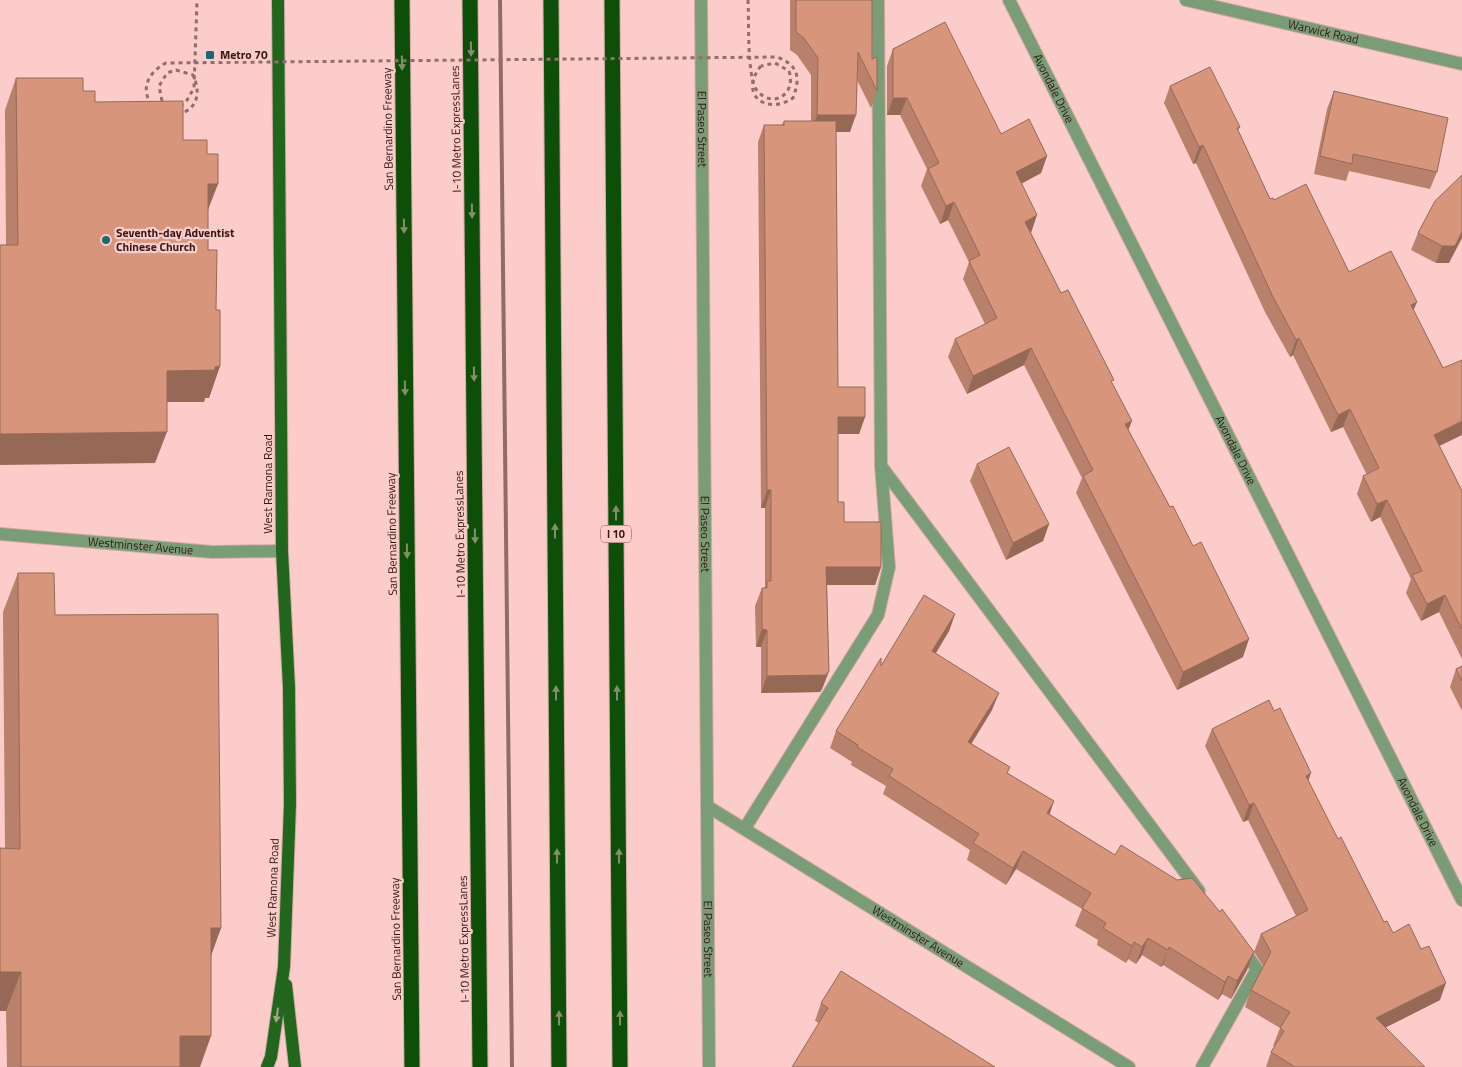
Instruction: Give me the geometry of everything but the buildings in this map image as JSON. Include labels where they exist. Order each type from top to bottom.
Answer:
[{"type":"highway","name":"I-10 Metro ExpressLanes","points":[[470,0],[480,1067]]},
{"type":"highway","points":[[551,0],[559,1067]]},
{"type":"highway","name":"I 10","points":[[612,0],[620,1067]]},
{"type":"highway","name":"San Bernardino Freeway","points":[[401,5],[412,1067]]},
{"type":"main road","name":"West Ramona Road","points":[[278,0],[282,551],[289,698],[290,804],[284,967]]},
{"type":"main road","points":[[269,1064],[284,967]]},
{"type":"main road","points":[[284,967],[295,1067]]},
{"type":"street","name":"El Paseo Street","points":[[700,0],[709,1067]]},
{"type":"street","points":[[745,828],[878,615],[889,567],[881,466],[878,0]]},
{"type":"street","name":"Avondale Drive","points":[[1009,0],[1462,900]]},
{"type":"street","name":"Warwick Road","points":[[1186,0],[1462,64]]},
{"type":"street","points":[[881,466],[1209,905]]},
{"type":"street","name":"Westminster Avenue","points":[[0,534],[212,552],[282,551]]},
{"type":"street","name":"Westminster Avenue","points":[[707,806],[1129,1067]]},
{"type":"street","points":[[1202,1067],[1257,969],[1233,937]]},
{"type":"path","points":[[179,106],[186,102],[194,88],[197,0]]},
{"type":"path","points":[[156,110],[149,102],[147,83],[155,69],[166,63],[777,57],[794,67],[798,76],[793,98],[784,104],[769,104],[758,99],[751,90],[755,74],[761,66],[775,63],[789,71],[791,79],[790,87],[780,98],[771,99],[762,95],[755,88],[750,63],[748,0]]},
{"type":"path","points":[[170,105],[162,101],[159,86],[167,73],[176,70],[193,76],[199,92],[196,101],[182,114],[173,116]]},
{"type":"railway","points":[[500,0],[512,1067]]},
{"type":"place","name":"Metro 70","points":[[210,55]]},
{"type":"place","name":"Seventh-day Adventist Chinese Church","points":[[106,240]]}]
